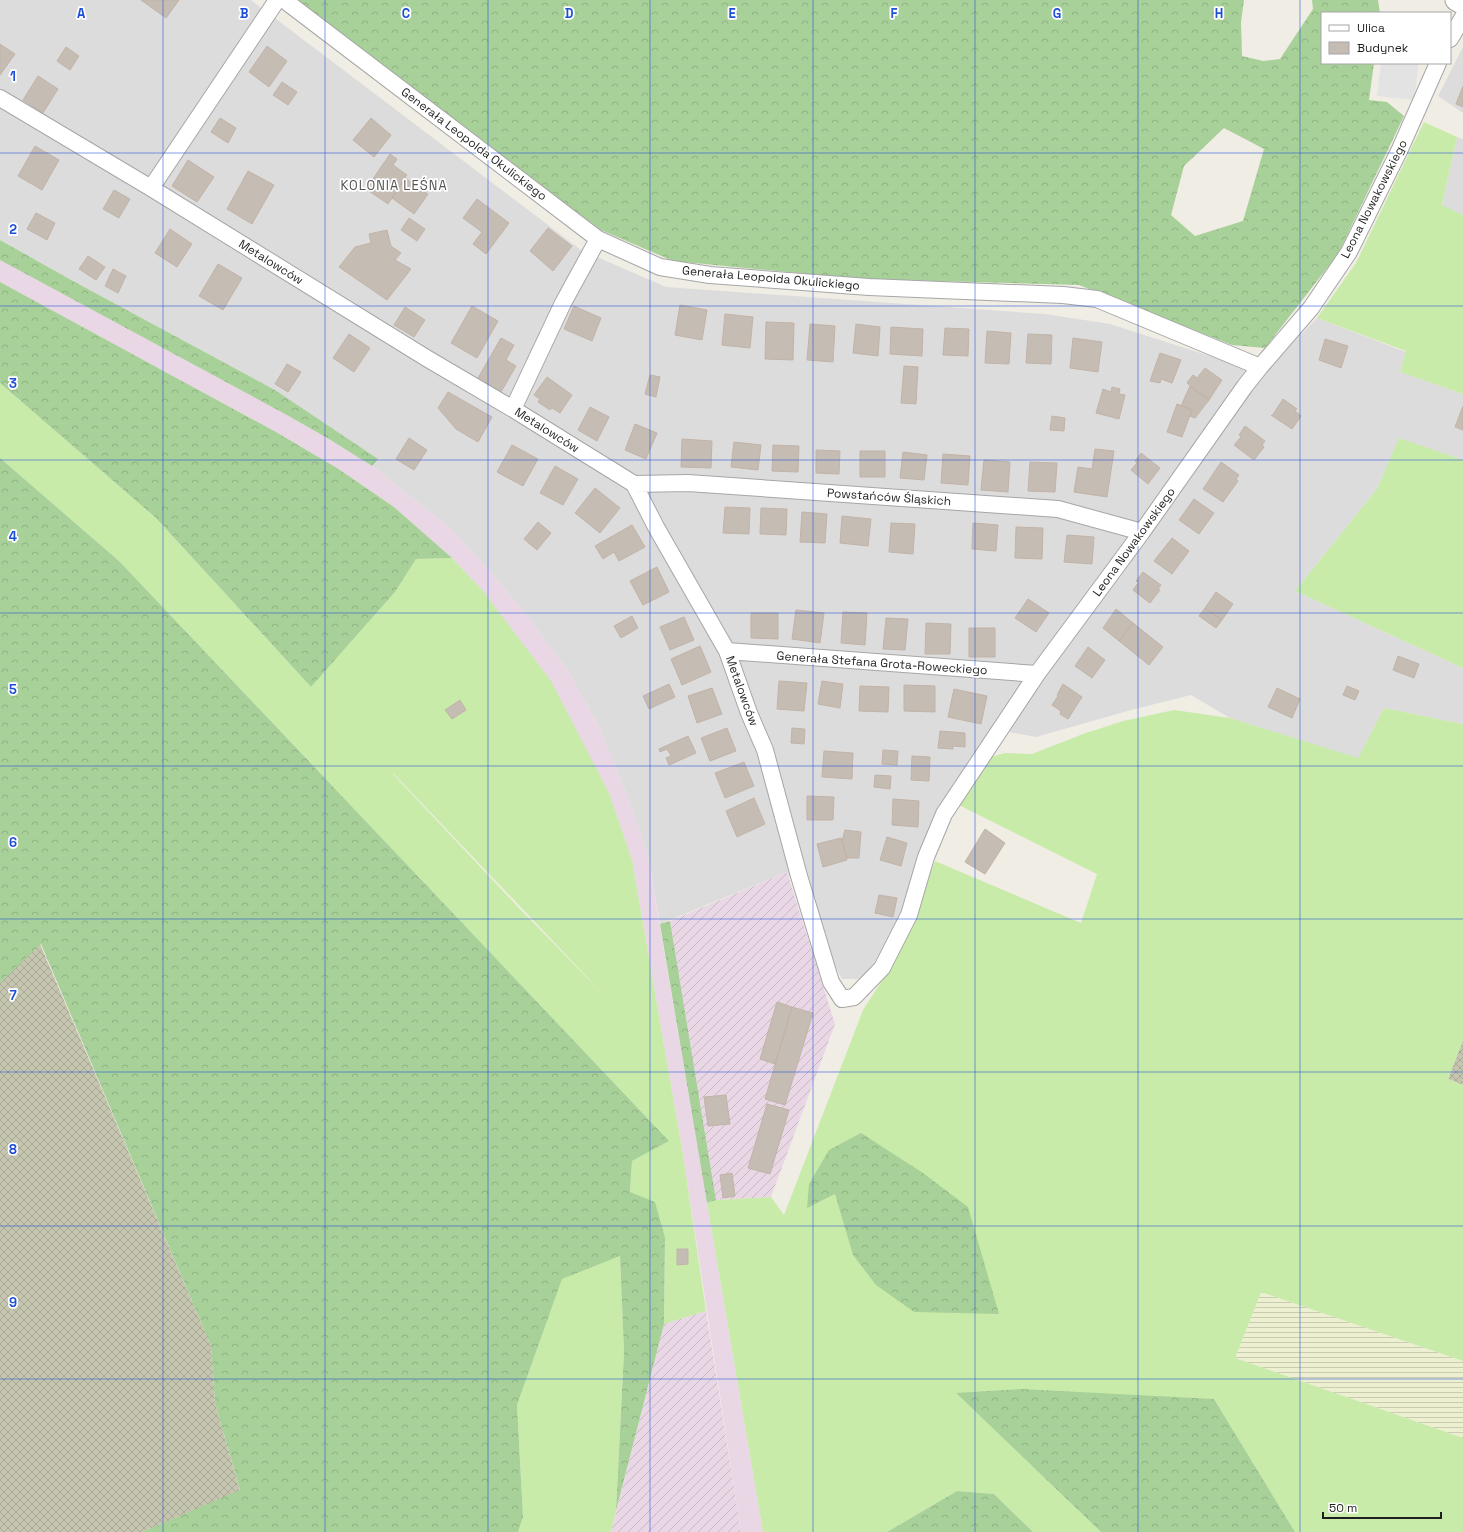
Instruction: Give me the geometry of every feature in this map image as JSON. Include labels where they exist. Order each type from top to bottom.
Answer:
[{"type":"street","points":[[151,188],[277,0]]},
{"type":"street","name":"Generała Leopolda Okulickiego","points":[[284,0],[598,238],[660,267],[710,275],[869,287],[1063,295],[1097,299],[1260,367]]},
{"type":"street","points":[[1456,0],[1463,4]]},
{"type":"street","points":[[1451,37],[1463,16]]},
{"type":"street","name":"Leona Nowakowskiego","points":[[832,982],[842,998],[854,997],[882,968],[909,915],[926,857],[944,814],[1037,674],[1142,532],[1260,367],[1311,308],[1349,252],[1400,149],[1438,64]]},
{"type":"street","name":"Metalowców","points":[[0,98],[151,188],[634,484],[656,527],[727,651],[749,713],[765,750],[799,876],[832,982]]},
{"type":"street","points":[[513,409],[563,302],[598,238]]},
{"type":"street","name":"Powstańców Śląskich","points":[[634,484],[688,483],[1058,509],[1142,532]]},
{"type":"street","name":"Generała Stefana Grota-Roweckiego","points":[[727,651],[1037,674]]},
{"type":"shaded area","points":[[0,0],[251,0],[581,250],[666,287],[1045,314],[1110,324],[1247,368],[1137,525],[1013,693],[933,816],[907,905],[895,934],[862,979],[842,979],[787,872],[660,924],[648,856],[628,798],[600,729],[568,671],[532,622],[488,569],[448,526],[372,466],[377,459],[275,390],[0,240]]},
{"type":"shaded area","points":[[1463,47],[1463,113],[1438,96]]},
{"type":"shaded area","points":[[1381,64],[1419,64],[1414,100],[1377,96]]},
{"type":"shaded area","points":[[1457,137],[1463,139],[1463,215],[1442,206]]},
{"type":"shaded area","points":[[0,260],[285,414],[372,466],[448,526],[488,569],[532,622],[568,671],[600,729],[628,798],[648,856],[763,1532],[741,1532],[683,1155],[632,860],[483,591],[452,558],[394,507],[337,468],[276,432],[0,282]]},
{"type":"shaded area","points":[[1317,318],[1406,352],[1400,372],[1463,394],[1463,460],[1399,439],[1377,489],[1295,591],[1463,668],[1463,724],[1384,708],[1358,759],[1230,718],[1191,695],[1131,710],[1036,737],[1009,732],[1049,664],[1267,369]]},
{"type":"shaded area","points":[[787,872],[835,1024],[771,1197],[716,1200],[670,921]]},
{"type":"shaded area","points":[[40,944],[211,1346],[215,1403],[240,1491],[142,1532],[0,1532],[0,983]]},
{"type":"shaded area","points":[[1463,1040],[1463,1085],[1448,1079]]},
{"type":"shaded area","points":[[1261,1292],[1463,1361],[1463,1438],[1235,1358]]},
{"type":"shaded area","points":[[706,1311],[741,1532],[611,1532],[664,1324]]},
{"type":"green space","points":[[293,0],[1244,0],[1241,22],[1242,56],[1263,61],[1280,59],[1313,9],[1312,0],[1378,0],[1380,12],[1321,12],[1321,64],[1374,64],[1369,100],[1387,102],[1404,116],[1338,254],[1265,348],[1232,345],[1079,285],[862,279],[673,261],[601,230]],"holes":[[[1224,128],[1264,149],[1243,221],[1195,236],[1171,215],[1184,166]]]},
{"type":"green space","points":[[1424,122],[1457,137],[1442,205],[1463,215],[1463,394],[1400,372],[1406,351],[1317,318],[1356,263]]},
{"type":"green space","points":[[0,240],[275,390],[378,459],[372,466],[285,414],[0,260]]},
{"type":"green space","points":[[0,282],[276,432],[337,468],[394,507],[452,558],[416,559],[395,592],[311,687],[156,518],[0,383]]},
{"type":"green space","points":[[0,383],[156,518],[311,687],[395,592],[416,559],[452,558],[483,591],[551,681],[609,793],[632,860],[683,1155],[706,1311],[664,1324],[665,1238],[630,1193],[632,1161],[669,1141],[119,561],[0,458]],"holes":[[[394,774],[608,999],[519,908]]]},
{"type":"green space","points":[[1399,438],[1463,460],[1463,668],[1295,591],[1377,489]]},
{"type":"green space","points":[[0,458],[119,561],[669,1141],[632,1161],[630,1192],[655,1202],[665,1238],[664,1324],[616,1511],[624,1352],[620,1256],[562,1279],[517,1405],[523,1517],[518,1532],[142,1532],[240,1490],[215,1403],[211,1346],[41,944],[0,983]]},
{"type":"green space","points":[[1384,708],[1463,724],[1463,1040],[1448,1079],[1463,1085],[1463,1361],[1261,1292],[1235,1358],[1463,1438],[1463,1532],[1295,1532],[1214,1399],[956,1393],[1101,1532],[1033,1532],[994,1494],[957,1491],[887,1532],[763,1532],[707,1203],[716,1200],[771,1197],[784,1215],[863,1010],[887,973],[935,861],[1081,923],[1097,874],[959,805],[991,757],[1005,753],[1032,754],[1083,734],[1123,721],[1174,710],[1230,718],[1358,758]]},
{"type":"green space","points":[[670,921],[716,1200],[707,1203],[660,924]]},
{"type":"green space","points":[[861,1133],[923,1173],[968,1207],[999,1314],[914,1312],[876,1285],[853,1255],[835,1194],[807,1208],[809,1184],[829,1150]]},
{"type":"green space","points":[[620,1256],[624,1352],[616,1511],[611,1532],[518,1532],[523,1517],[517,1405],[562,1278]]},
{"type":"green space","points":[[1021,1389],[1214,1399],[1295,1532],[1101,1532],[956,1393]]},
{"type":"green space","points":[[957,1491],[994,1494],[1033,1532],[887,1532]]},
{"type":"building","points":[[141,0],[179,0],[166,18]]},
{"type":"building","points":[[0,44],[15,54],[0,75]]},
{"type":"building","points":[[267,46],[287,61],[269,87],[249,72]]},
{"type":"building","points":[[66,47],[79,56],[70,70],[57,61]]},
{"type":"building","points":[[38,76],[58,89],[43,113],[23,100]]},
{"type":"building","points":[[282,82],[297,92],[288,105],[273,95]]},
{"type":"building","points":[[1463,86],[1463,107],[1456,104]]},
{"type":"building","points":[[220,118],[236,128],[228,143],[211,132]]},
{"type":"building","points":[[371,118],[391,135],[374,157],[353,140]]},
{"type":"building","points":[[35,146],[59,160],[42,190],[18,176]]},
{"type":"building","points":[[390,154],[397,159],[393,165],[407,175],[388,204],[366,189]]},
{"type":"building","points":[[188,160],[214,177],[197,202],[172,186]]},
{"type":"building","points":[[248,171],[274,185],[252,224],[227,209]]},
{"type":"building","points":[[405,178],[428,194],[414,214],[392,198]]},
{"type":"building","points":[[114,190],[130,199],[119,218],[103,209]]},
{"type":"building","points":[[477,199],[509,223],[486,254],[473,244],[482,232],[463,218]]},
{"type":"building","points":[[36,213],[55,223],[47,240],[27,229]]},
{"type":"building","points":[[409,218],[425,229],[417,241],[401,230]]},
{"type":"building","points":[[548,228],[572,246],[553,271],[530,251]]},
{"type":"building","points":[[170,229],[192,244],[177,267],[155,253]]},
{"type":"building","points":[[387,230],[391,246],[401,253],[395,260],[411,269],[387,300],[339,267],[355,247],[371,243],[369,234]]},
{"type":"building","points":[[88,256],[105,267],[96,280],[79,269]]},
{"type":"building","points":[[218,264],[242,278],[223,310],[199,296]]},
{"type":"building","points":[[113,269],[126,276],[118,293],[105,286]]},
{"type":"building","points":[[680,305],[707,310],[702,340],[675,335]]},
{"type":"building","points":[[472,306],[498,321],[477,358],[451,343]]},
{"type":"building","points":[[574,306],[601,318],[592,341],[564,329]]},
{"type":"building","points":[[405,307],[425,320],[414,337],[394,325]]},
{"type":"building","points":[[725,314],[753,317],[750,348],[722,345]]},
{"type":"building","points":[[766,322],[794,323],[793,360],[765,359]]},
{"type":"building","points":[[810,324],[835,326],[833,362],[807,360]]},
{"type":"building","points":[[856,324],[880,327],[878,356],[853,353]]},
{"type":"building","points":[[891,327],[923,329],[922,356],[890,354]]},
{"type":"building","points":[[945,328],[969,329],[968,356],[943,355]]},
{"type":"building","points":[[987,331],[1011,333],[1009,364],[985,363]]},
{"type":"building","points":[[349,334],[370,348],[354,372],[333,358]]},
{"type":"building","points":[[1028,334],[1052,335],[1051,364],[1026,363]]},
{"type":"building","points":[[501,338],[514,345],[506,360],[516,366],[501,392],[478,378]]},
{"type":"building","points":[[1073,338],[1102,342],[1098,372],[1070,368]]},
{"type":"building","points":[[1325,339],[1348,346],[1341,368],[1319,360]]},
{"type":"building","points":[[1160,353],[1181,360],[1172,383],[1161,379],[1160,383],[1150,381]]},
{"type":"building","points":[[287,364],[301,372],[288,392],[275,384]]},
{"type":"building","points":[[904,366],[918,367],[916,404],[901,403]]},
{"type":"building","points":[[1205,368],[1222,380],[1209,400],[1187,383],[1193,375],[1197,378]]},
{"type":"building","points":[[650,375],[660,377],[656,397],[645,394]]},
{"type":"building","points":[[547,377],[572,395],[560,413],[552,408],[550,410],[538,402],[540,399],[534,395]]},
{"type":"building","points":[[1190,386],[1209,400],[1195,418],[1190,416],[1192,410],[1181,406]]},
{"type":"building","points":[[1112,387],[1120,389],[1119,394],[1125,395],[1119,419],[1096,413],[1103,389],[1111,392]]},
{"type":"building","points":[[448,392],[492,417],[478,442],[456,429],[438,408]]},
{"type":"building","points":[[1283,399],[1297,409],[1295,411],[1301,416],[1292,429],[1272,416]]},
{"type":"building","points":[[1177,404],[1192,410],[1182,437],[1167,432]]},
{"type":"building","points":[[1463,406],[1463,430],[1455,427]]},
{"type":"building","points":[[590,407],[609,417],[597,441],[578,430]]},
{"type":"building","points":[[1052,416],[1065,418],[1064,431],[1050,430]]},
{"type":"building","points":[[635,424],[657,433],[646,459],[625,450]]},
{"type":"building","points":[[1245,426],[1265,441],[1262,445],[1264,447],[1254,460],[1234,445],[1241,437],[1239,435]]},
{"type":"building","points":[[409,438],[427,450],[414,470],[396,459]]},
{"type":"building","points":[[682,439],[712,441],[711,468],[681,467]]},
{"type":"building","points":[[734,442],[761,445],[758,470],[731,467]]},
{"type":"building","points":[[512,445],[538,459],[523,486],[497,472]]},
{"type":"building","points":[[773,445],[799,446],[798,472],[772,471]]},
{"type":"building","points":[[1095,449],[1114,451],[1107,497],[1074,492],[1078,467],[1092,469]]},
{"type":"building","points":[[816,450],[840,451],[839,474],[816,473]]},
{"type":"building","points":[[860,451],[885,451],[885,477],[860,477]]},
{"type":"building","points":[[903,452],[927,455],[924,480],[900,478]]},
{"type":"building","points":[[1141,453],[1160,468],[1148,484],[1131,470],[1137,463],[1135,461]]},
{"type":"building","points":[[943,454],[970,456],[968,485],[941,483]]},
{"type":"building","points":[[984,460],[1010,462],[1008,492],[981,490]]},
{"type":"building","points":[[1030,462],[1057,463],[1055,492],[1028,491]]},
{"type":"building","points":[[1221,462],[1239,475],[1236,479],[1238,481],[1223,502],[1203,489]]},
{"type":"building","points":[[555,466],[578,479],[563,505],[540,493]]},
{"type":"building","points":[[595,488],[620,508],[600,533],[575,513]]},
{"type":"building","points":[[1194,499],[1214,513],[1199,534],[1179,520]]},
{"type":"building","points":[[725,507],[750,508],[749,534],[723,533]]},
{"type":"building","points":[[761,508],[787,509],[786,535],[760,534]]},
{"type":"building","points":[[802,512],[827,514],[825,543],[800,542]]},
{"type":"building","points":[[842,516],[871,519],[868,546],[840,543]]},
{"type":"building","points":[[538,522],[551,533],[537,550],[524,539]]},
{"type":"building","points":[[891,523],[915,524],[913,554],[889,552]]},
{"type":"building","points":[[973,523],[998,525],[996,551],[972,549]]},
{"type":"building","points":[[632,525],[645,547],[619,561],[614,552],[603,559],[595,546]]},
{"type":"building","points":[[1016,527],[1043,528],[1042,559],[1015,558]]},
{"type":"building","points":[[1067,535],[1094,537],[1092,564],[1064,562]]},
{"type":"building","points":[[1172,538],[1189,551],[1172,574],[1154,561]]},
{"type":"building","points":[[657,567],[669,592],[643,605],[630,581]]},
{"type":"building","points":[[1143,572],[1161,585],[1158,589],[1160,590],[1150,603],[1133,590],[1139,582],[1136,581]]},
{"type":"building","points":[[1216,592],[1233,604],[1222,620],[1205,608]]},
{"type":"building","points":[[1028,599],[1049,613],[1036,632],[1015,618]]},
{"type":"building","points":[[1205,608],[1222,620],[1216,628],[1199,616]]},
{"type":"building","points":[[1116,609],[1133,623],[1119,641],[1103,628]]},
{"type":"building","points":[[796,610],[824,613],[820,643],[792,639]]},
{"type":"building","points":[[843,612],[867,613],[865,645],[841,643]]},
{"type":"building","points":[[751,613],[778,613],[778,639],[751,638]]},
{"type":"building","points":[[632,616],[638,628],[621,638],[614,626]]},
{"type":"building","points":[[684,617],[694,640],[670,650],[660,627]]},
{"type":"building","points":[[886,618],[908,619],[905,650],[883,649]]},
{"type":"building","points":[[926,623],[951,624],[950,654],[925,654]]},
{"type":"building","points":[[1133,623],[1163,647],[1149,665],[1119,641]]},
{"type":"building","points":[[969,628],[995,628],[995,657],[969,657]]},
{"type":"building","points":[[700,646],[711,672],[682,685],[671,659]]},
{"type":"building","points":[[1088,647],[1105,660],[1092,678],[1075,666]]},
{"type":"building","points":[[1398,656],[1419,664],[1414,678],[1393,670]]},
{"type":"building","points":[[779,681],[807,683],[804,711],[777,709]]},
{"type":"building","points":[[822,681],[843,684],[840,708],[818,704]]},
{"type":"building","points":[[669,684],[675,697],[649,709],[643,696]]},
{"type":"building","points":[[1063,684],[1082,697],[1068,719],[1060,714],[1061,711],[1052,705]]},
{"type":"building","points":[[904,685],[935,686],[935,712],[904,711]]},
{"type":"building","points":[[860,686],[889,687],[888,712],[859,711]]},
{"type":"building","points":[[1347,686],[1359,691],[1355,700],[1343,695]]},
{"type":"building","points":[[712,688],[722,714],[697,723],[688,696]]},
{"type":"building","points":[[1277,688],[1300,699],[1292,718],[1268,707]]},
{"type":"building","points":[[954,689],[987,696],[981,724],[948,717]]},
{"type":"building","points":[[460,700],[466,710],[452,719],[445,710]]},
{"type":"building","points":[[727,728],[736,751],[710,761],[701,738]]},
{"type":"building","points":[[792,728],[805,729],[804,744],[791,743]]},
{"type":"building","points":[[940,731],[965,733],[965,747],[953,746],[953,749],[938,748]]},
{"type":"building","points":[[688,736],[696,753],[669,765],[666,758],[671,756],[667,749],[660,752],[659,749]]},
{"type":"building","points":[[883,750],[898,751],[897,765],[882,764]]},
{"type":"building","points":[[824,751],[853,753],[852,779],[822,777]]},
{"type":"building","points":[[912,756],[930,757],[929,781],[911,780]]},
{"type":"building","points":[[744,762],[754,786],[725,798],[715,773]]},
{"type":"building","points":[[875,775],[891,776],[890,789],[874,787]]},
{"type":"building","points":[[807,796],[834,797],[833,820],[807,820]]},
{"type":"building","points":[[754,798],[765,824],[737,837],[726,811]]},
{"type":"building","points":[[893,799],[919,801],[918,827],[892,825]]},
{"type":"building","points":[[985,829],[1005,843],[985,874],[965,862]]},
{"type":"building","points":[[845,830],[861,832],[859,858],[847,858],[842,841]]},
{"type":"building","points":[[887,837],[907,843],[901,866],[880,860]]},
{"type":"building","points":[[841,838],[847,860],[823,867],[817,844]]},
{"type":"building","points":[[879,895],[897,898],[893,917],[875,913]]},
{"type":"building","points":[[777,1002],[792,1007],[775,1064],[760,1059]]},
{"type":"building","points":[[792,1007],[813,1013],[785,1105],[765,1099]]},
{"type":"building","points":[[726,1095],[730,1124],[708,1126],[704,1097]]},
{"type":"building","points":[[767,1104],[789,1110],[770,1174],[748,1168]]},
{"type":"building","points":[[732,1173],[735,1196],[723,1198],[720,1175]]},
{"type":"building","points":[[677,1249],[688,1249],[688,1264],[677,1265]]},
{"type":"district","name":"KOLONIA LEŚNA","points":[[394,185]]}]
